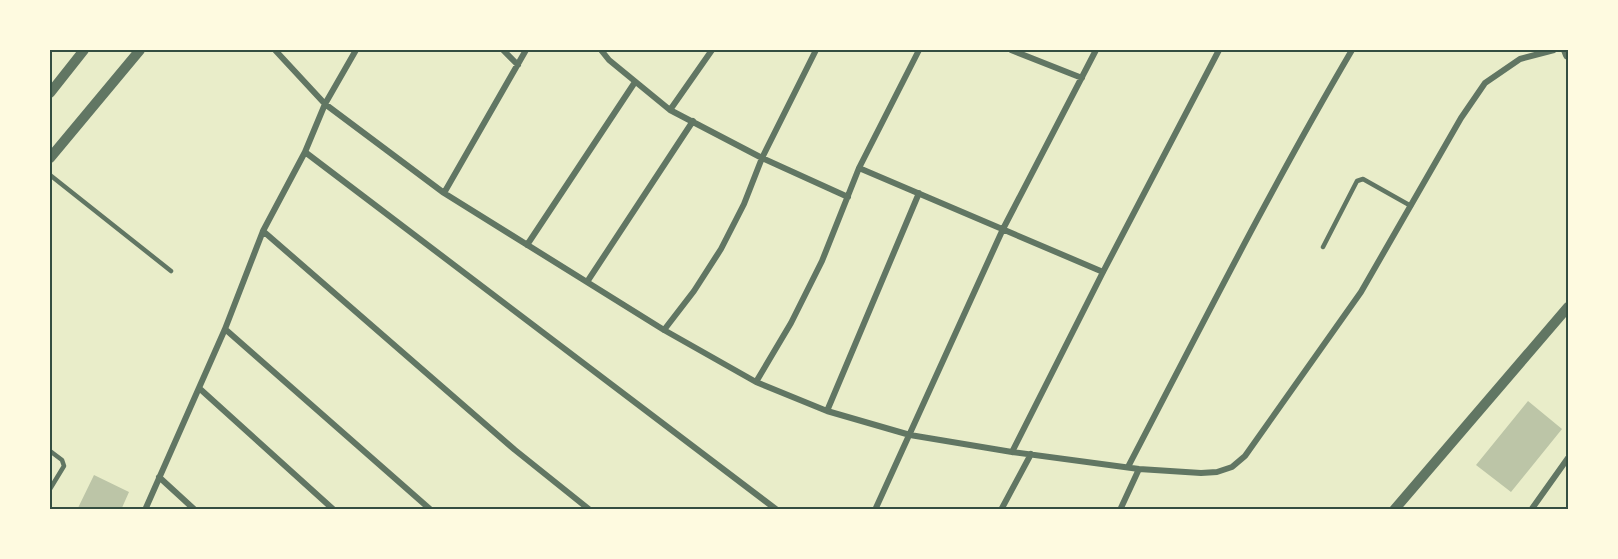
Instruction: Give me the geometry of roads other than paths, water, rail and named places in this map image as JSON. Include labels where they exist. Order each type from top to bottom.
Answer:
[{"type":"street","points":[[50,93],[84,50]]},
{"type":"street","points":[[50,158],[140,50]]},
{"type":"street","points":[[275,50],[325,104],[444,193],[664,330],[756,382],[827,411],[910,435],[1012,452],[1139,469],[1201,473],[1217,472],[1232,466],[1245,456],[1361,292],[1461,118],[1485,83],[1520,59],[1554,50]]},
{"type":"street","points":[[145,510],[225,329],[262,231],[305,152],[325,104],[356,50]]},
{"type":"street","points":[[503,50],[518,65]]},
{"type":"street","points":[[444,193],[526,50]]},
{"type":"street","points":[[601,50],[609,60],[670,110],[762,158],[848,197]]},
{"type":"street","points":[[670,110],[712,50]]},
{"type":"street","points":[[664,330],[694,291],[721,249],[744,204],[762,158],[816,50]]},
{"type":"street","points":[[756,382],[791,322],[860,168],[919,50]]},
{"type":"street","points":[[1011,50],[1082,78]]},
{"type":"street","points":[[875,510],[1003,229],[1096,50]]},
{"type":"street","points":[[1012,452],[1219,50]]},
{"type":"street","points":[[1128,467],[1247,237],[1352,50]]},
{"type":"street","points":[[1566,50],[1569,55]]},
{"type":"street","points":[[527,245],[635,82]]},
{"type":"street","points":[[587,282],[693,121]]},
{"type":"street","points":[[305,152],[777,510]]},
{"type":"street","points":[[860,168],[1103,272]]},
{"type":"street","points":[[827,411],[919,193]]},
{"type":"street","points":[[262,231],[515,450],[590,510]]},
{"type":"street","points":[[1394,510],[1569,307]]},
{"type":"street","points":[[225,329],[431,510]]},
{"type":"street","points":[[199,388],[334,510]]},
{"type":"street","points":[[1002,510],[1031,454]]},
{"type":"street","points":[[1531,510],[1569,458]]},
{"type":"street","points":[[1120,510],[1139,469]]},
{"type":"street","points":[[159,477],[195,510]]},
{"type":"lane","points":[[50,175],[171,271]]},
{"type":"lane","points":[[1323,247],[1359,179],[1363,179],[1411,206]]},
{"type":"lane","points":[[50,451],[62,460],[64,466],[50,489]]}]
